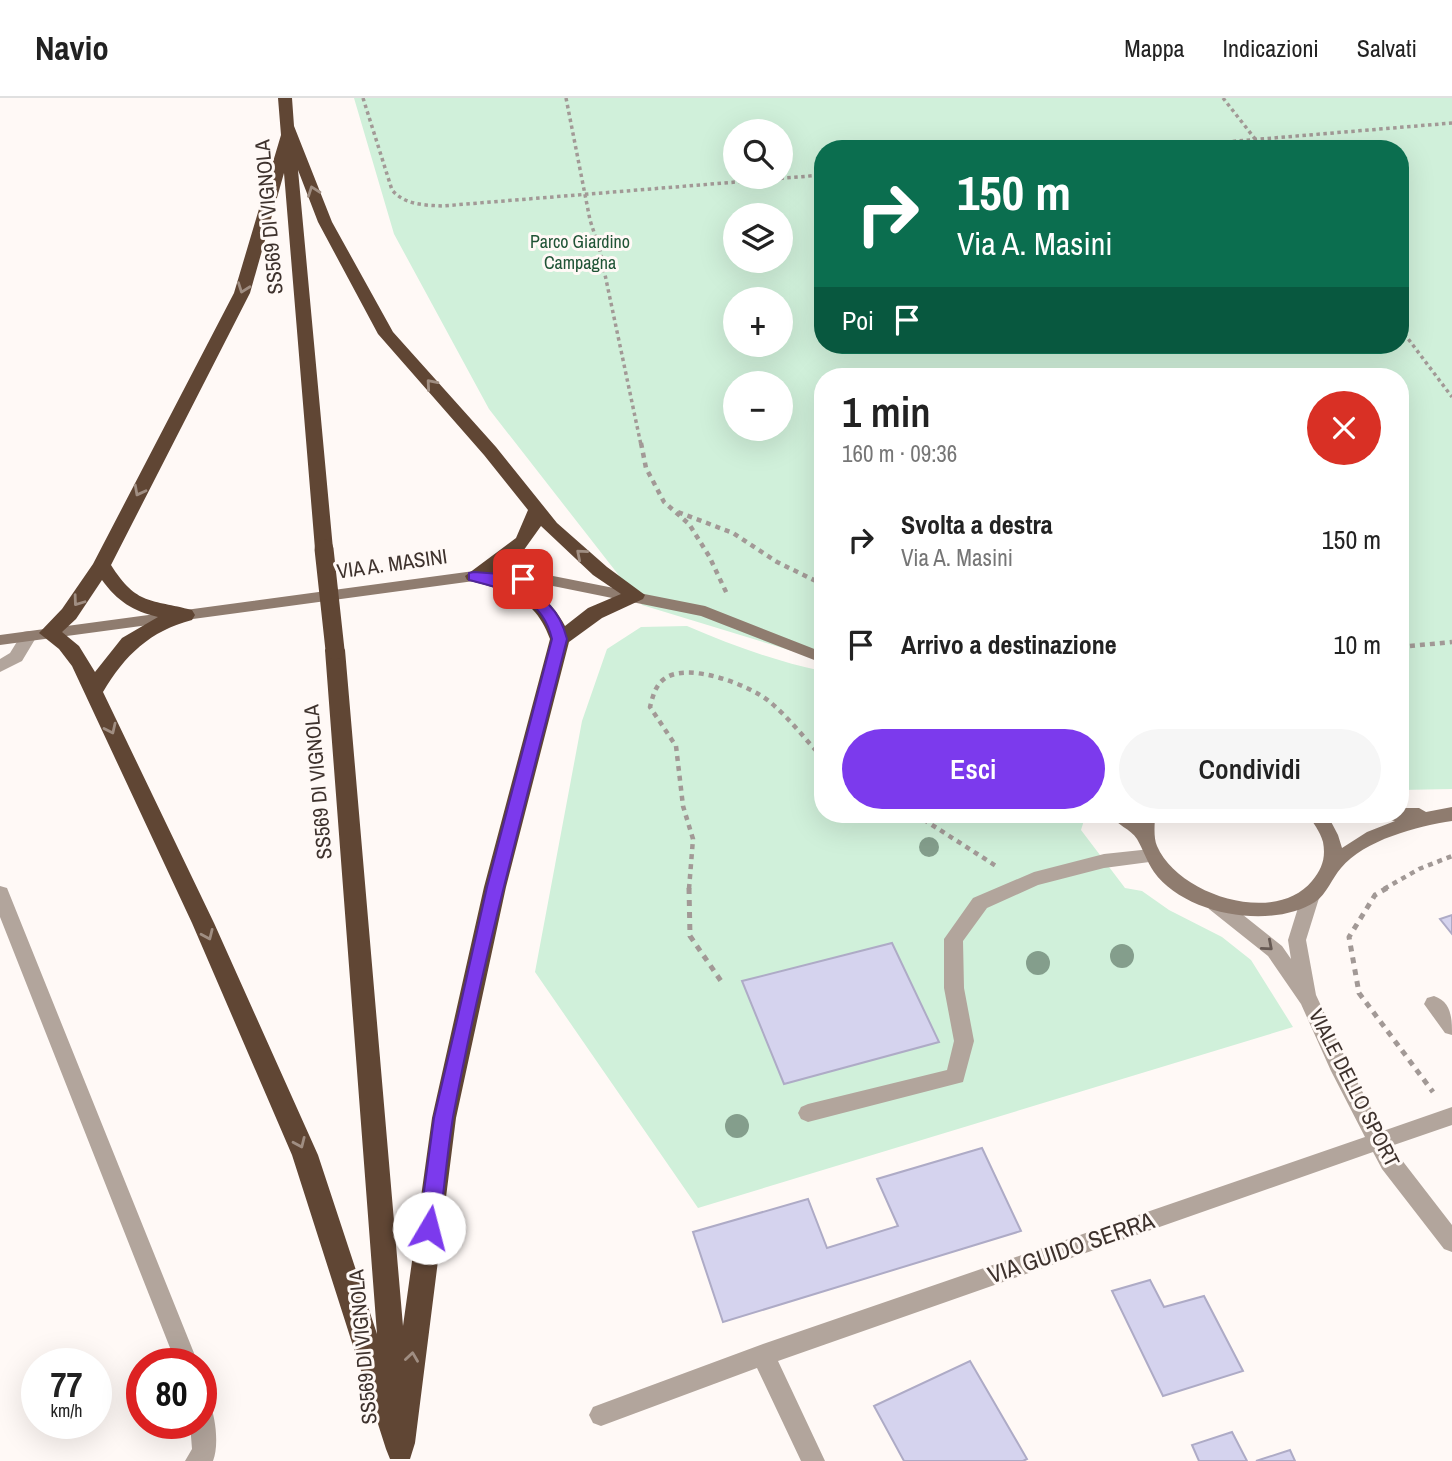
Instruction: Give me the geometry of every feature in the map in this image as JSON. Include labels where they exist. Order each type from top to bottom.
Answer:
[{"type":"highway","name":"SS569 DI VIGNOLA","points":[[285,98],[290,129],[324,549],[335,650],[400,1455]]},
{"type":"highway","points":[[290,129],[325,222],[386,334],[570,545],[600,571],[636,595]]},
{"type":"highway","points":[[39,634],[69,614],[102,565],[242,293],[290,129]]},
{"type":"highway","points":[[474,576],[518,547],[534,525],[537,510]]},
{"type":"highway","points":[[102,565],[122,595],[131,602],[185,615]]},
{"type":"highway","points":[[400,1455],[444,1118],[495,887],[560,639],[555,622],[546,608],[533,597],[500,583],[474,576]]},
{"type":"highway","points":[[560,639],[595,613],[636,595]]},
{"type":"highway","points":[[93,692],[113,658],[134,638],[148,629],[185,615]]},
{"type":"highway","points":[[39,634],[63,640],[79,658],[203,923],[305,1155],[400,1455]]},
{"type":"street","name":"VIA A. MASINI","points":[[0,640],[474,576],[548,580],[636,595],[705,611],[814,655]]},
{"type":"street","points":[[0,666],[16,657],[39,634]]},
{"type":"street","points":[[1409,814],[1446,815]]},
{"type":"street","points":[[1332,865],[1354,846],[1398,826],[1446,815]]},
{"type":"street","points":[[1130,823],[1144,835]]},
{"type":"street","points":[[1145,823],[1144,835],[1151,856],[1167,875],[1189,892],[1216,904],[1242,910],[1268,910],[1292,905],[1311,895],[1325,882],[1332,865],[1333,845],[1324,823]]},
{"type":"street","points":[[808,1113],[956,1076],[964,1041],[954,988],[953,939],[980,903],[1023,884],[1104,861],[1151,856]]},
{"type":"street","points":[[0,893],[181,1348]]},
{"type":"street","name":"VIALE DELLO SPORT","points":[[1309,1000],[1297,940],[1311,895]]},
{"type":"street","name":"VIALE DELLO SPORT","points":[[1216,904],[1275,951],[1309,1000],[1341,1072],[1389,1162],[1452,1242]]},
{"type":"street","points":[[1434,1004],[1452,1027]]},
{"type":"street","name":"VIA GUIDO SERRA","points":[[601,1415],[763,1355],[1451,1116]]},
{"type":"street","points":[[763,1355],[813,1461]]},
{"type":"street","points":[[197,1461],[204,1454],[203,1439]]},
{"type":"path","points":[[363,98],[392,190],[400,199],[420,205],[442,206],[814,176]]},
{"type":"path","points":[[566,98],[639,442],[656,489],[689,524],[709,556],[724,584],[737,623]]},
{"type":"path","points":[[1223,98],[1255,139]]},
{"type":"path","points":[[1244,140],[1452,123]]},
{"type":"path","points":[[1409,340],[1452,397]]},
{"type":"path","points":[[674,510],[733,533],[776,562],[814,580]]},
{"type":"path","points":[[1409,646],[1452,642]]},
{"type":"path","points":[[721,981],[690,936],[688,903],[693,839],[683,806],[676,746],[650,707],[655,689],[666,677],[697,671],[744,688],[769,701],[814,749]]},
{"type":"path","points":[[929,823],[1023,884]]},
{"type":"path","points":[[1451,1116],[1359,993],[1349,937],[1375,895],[1419,869],[1452,856]]},
{"type":"green space","name":"Parco Giardino Campagna","points":[[354,98],[1452,98],[1452,789],[1409,790],[1409,368],[814,368],[814,658],[642,605],[489,409],[394,234]]},
{"type":"green space","points":[[687,626],[753,652],[814,669],[814,823],[1083,823],[1081,830],[1125,888],[1142,891],[1169,910],[1222,937],[1251,960],[1293,1027],[698,1208],[535,972],[582,721],[607,649],[641,627]]},
{"type":"building","points":[[1452,915],[1452,934],[1440,919]]},
{"type":"building","points":[[892,943],[939,1042],[784,1084],[742,981]]},
{"type":"building","points":[[982,1148],[1021,1231],[723,1322],[693,1232],[808,1199],[827,1248],[898,1226],[877,1179]]},
{"type":"building","points":[[1150,1280],[1164,1307],[1204,1296],[1243,1371],[1163,1396],[1112,1291]]},
{"type":"building","points":[[970,1361],[1027,1459],[904,1461],[874,1406]]},
{"type":"building","points":[[1232,1432],[1247,1461],[1199,1461],[1192,1445]]},
{"type":"building","points":[[1290,1450],[1295,1461],[1256,1461]]},
{"type":"route","points":[[429,1228],[444,1118],[495,887],[560,639],[555,622],[546,608],[533,597],[500,583],[474,576],[523,579]]}]
